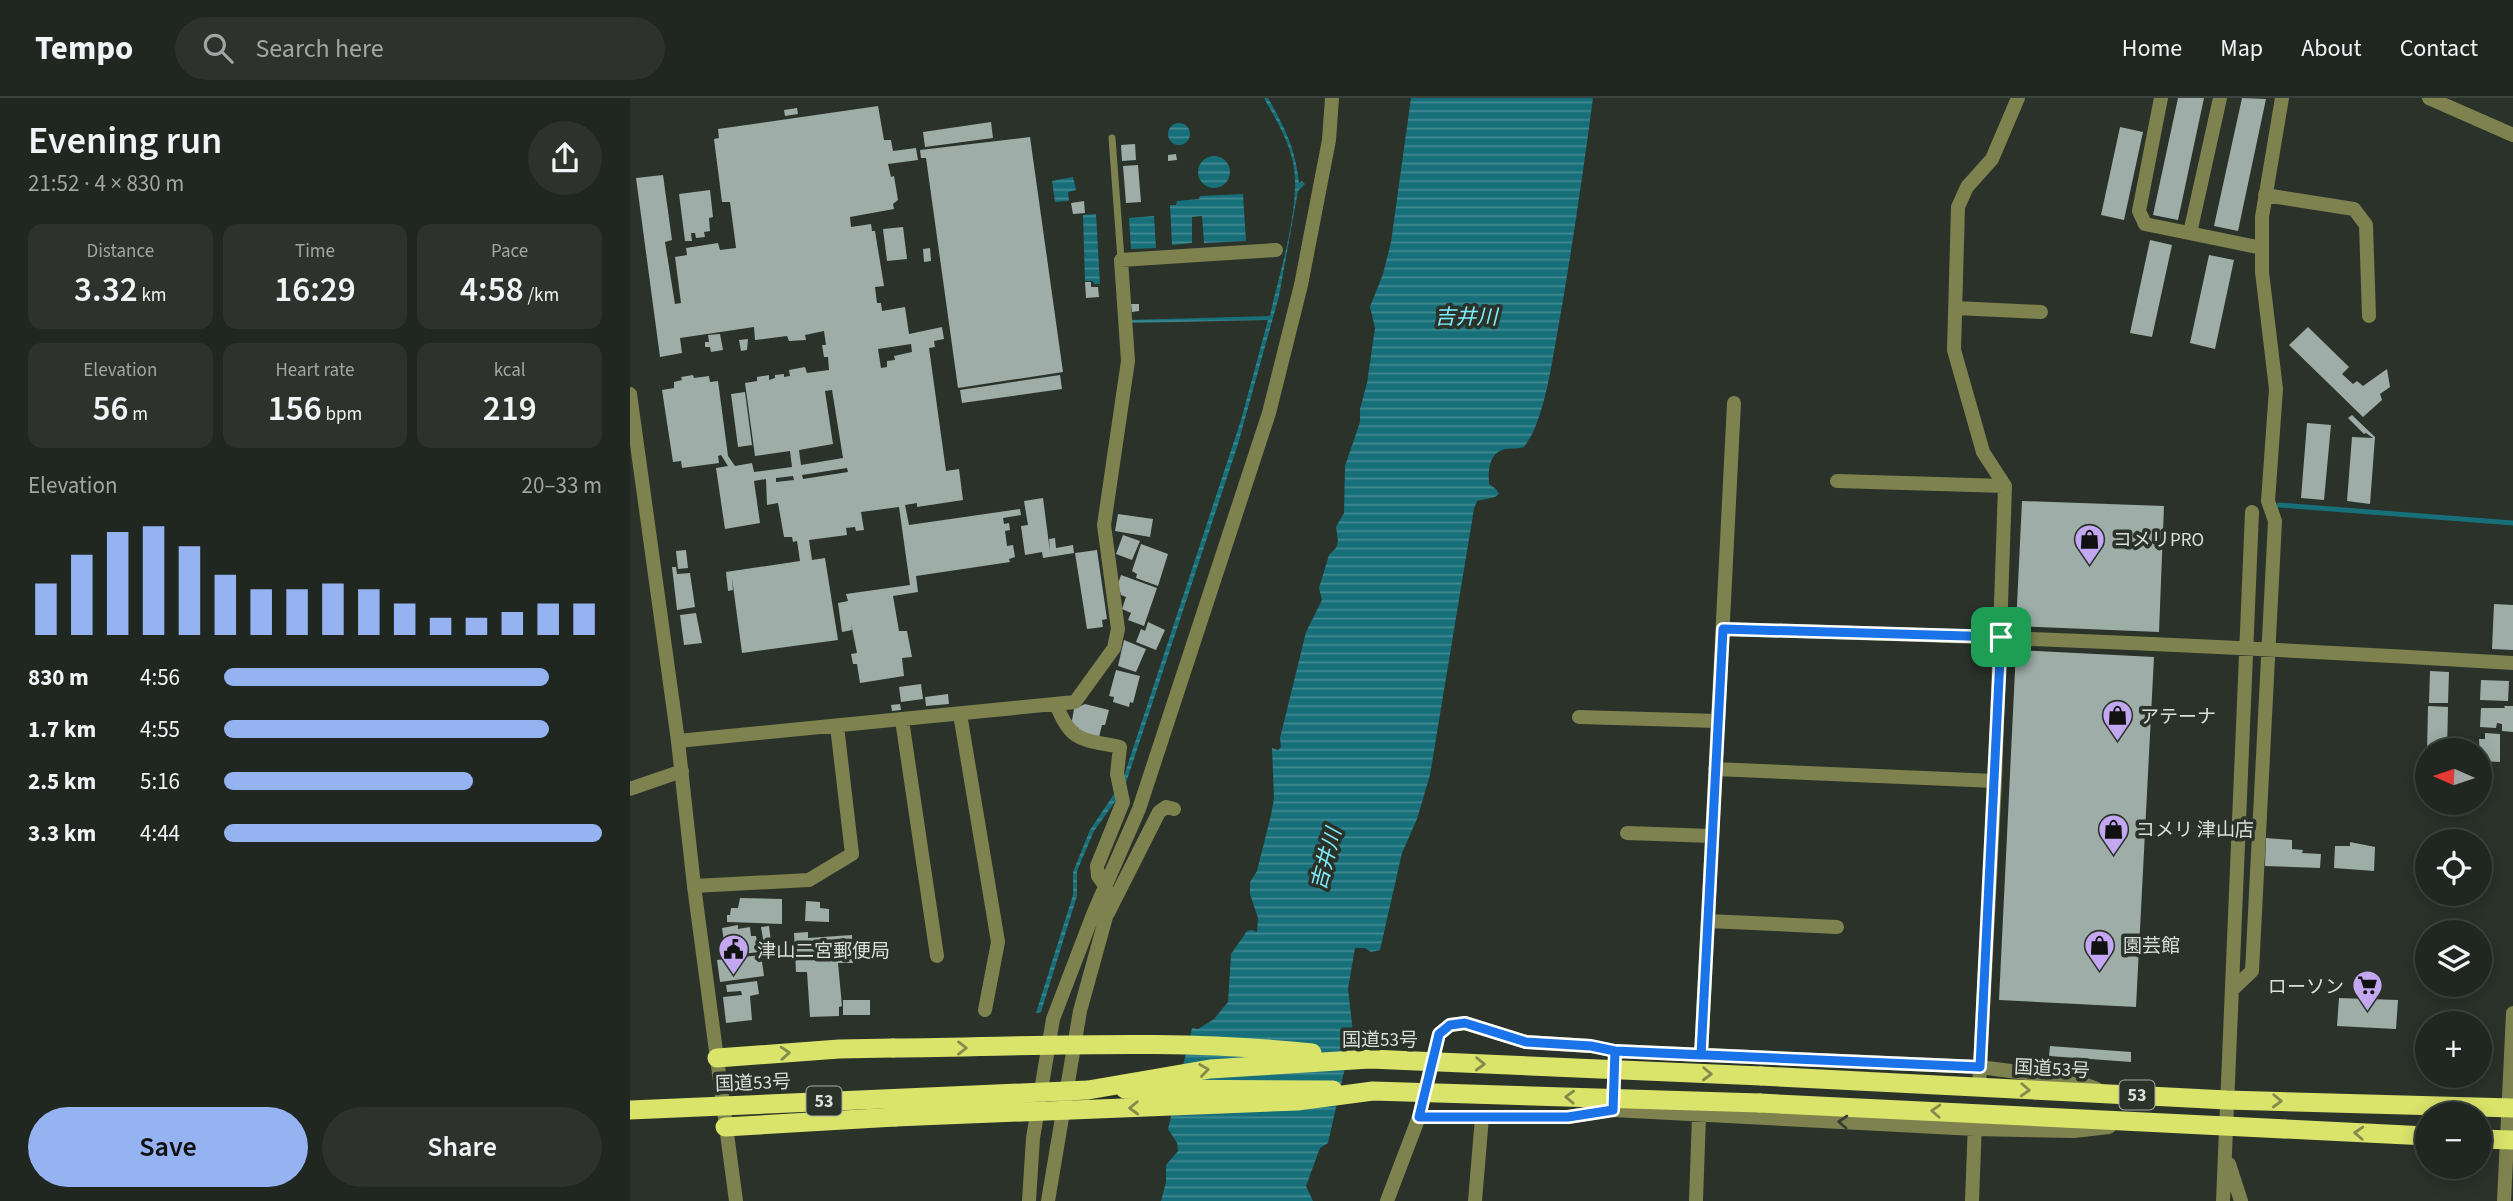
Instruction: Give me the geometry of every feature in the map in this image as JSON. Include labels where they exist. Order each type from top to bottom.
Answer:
[{"type":"highway","points":[[717,1058],[839,1049],[1248,1048],[1370,1059]]},
{"type":"highway","name":"国道53号","points":[[1088,1090],[1210,1069],[1370,1059],[2228,1100],[2511,1108]]},
{"type":"highway","points":[[1804,1078],[1868,1092],[1954,1097],[1965,1102],[1975,1121]]},
{"type":"highway","points":[[1979,1087],[1985,1103],[1994,1106],[2071,1109],[2156,1123]]},
{"type":"highway","name":"国道53号","points":[[630,1110],[1088,1090],[1227,1088],[1760,1103],[1975,1121],[2156,1123],[2415,1135]]},
{"type":"highway","points":[[725,1127],[895,1117],[1297,1101],[1373,1091]]},
{"type":"highway","points":[[2492,1139],[2510,1140]]},
{"type":"street","points":[[1029,1201],[1033,1138],[1053,1019],[1094,912],[1139,809],[1269,413],[1301,285],[1329,140],[1332,98]]},
{"type":"street","points":[[1979,1087],[1995,782],[2005,486],[1983,452],[1954,350],[1958,206],[1967,187],[1992,159],[2018,98]]},
{"type":"street","points":[[2161,98],[2139,211],[2145,224],[2262,248]]},
{"type":"street","points":[[2190,233],[2220,98]]},
{"type":"street","points":[[2232,990],[2252,971],[2275,521],[2268,500],[2276,389],[2262,272],[2262,217],[2282,98]]},
{"type":"street","points":[[2429,98],[2513,135]]},
{"type":"street","points":[[2265,195],[2354,209],[2366,225],[2369,316]]},
{"type":"street","points":[[678,741],[1075,702],[1114,648],[1118,629],[1104,524],[1128,361],[1121,260],[1276,250]]},
{"type":"street","points":[[1956,308],[2040,312]]},
{"type":"street","points":[[630,394],[678,741],[694,886],[736,1201]]},
{"type":"street","points":[[1701,1055],[1734,403]]},
{"type":"street","points":[[1837,481],[2005,486]]},
{"type":"street","points":[[2223,1201],[2252,512]]},
{"type":"street","points":[[1723,629],[2246,647],[2513,663]]},
{"type":"street","points":[[1056,704],[1069,732],[1078,738],[1120,747],[1116,774],[1123,802],[1097,866],[1098,876],[1106,887],[1106,917]]},
{"type":"street","points":[[960,714],[998,942],[985,1010]]},
{"type":"street","points":[[1579,717],[1718,721]]},
{"type":"street","points":[[902,720],[937,956]]},
{"type":"street","points":[[694,886],[809,880],[852,854],[838,726]]},
{"type":"street","points":[[1715,769],[1995,782]]},
{"type":"street","points":[[630,789],[681,771]]},
{"type":"street","points":[[1048,1201],[1080,1011],[1106,917],[1159,812],[1166,807],[1174,809]]},
{"type":"street","points":[[1627,833],[1712,836]]},
{"type":"street","points":[[1708,921],[1837,927]]},
{"type":"street","points":[[2504,1201],[2510,1140],[2513,1013]]},
{"type":"street","points":[[1387,1201],[1419,1117],[1439,1034],[1450,1025],[1465,1023],[1526,1042],[1591,1046],[1615,1051],[1980,1067],[2071,1079],[2109,1094]]},
{"type":"street","points":[[1613,1110],[1615,1051]]},
{"type":"street","points":[[1419,1117],[1568,1117],[1613,1110],[1699,1115],[1975,1121],[1972,1201]]},
{"type":"street","points":[[1696,1201],[1699,1115]]},
{"type":"street","points":[[1475,1201],[1482,1117]]},
{"type":"street","points":[[2226,1156],[2241,1201]]},
{"type":"lane","points":[[1112,138],[1121,260]]},
{"type":"water","points":[[1264,98],[1268,98],[1288,139],[1299,183],[1302,181],[1305,184],[1298,191],[1279,296],[1238,444],[1124,789],[1094,831],[1077,871],[1077,896],[1041,1012],[1036,1013],[1073,895],[1073,872],[1090,830],[1122,782],[1241,420],[1268,320],[1129,323],[1129,320],[1270,316],[1292,218],[1295,179],[1288,145]]},
{"type":"water","name":"吉井川","points":[[1411,98],[1593,98],[1571,253],[1548,384],[1536,426],[1524,447],[1500,451],[1491,462],[1489,484],[1499,494],[1477,501],[1474,509],[1430,775],[1417,819],[1402,853],[1380,950],[1371,952],[1365,948],[1355,948],[1348,989],[1353,1032],[1328,1143],[1320,1148],[1306,1186],[1313,1201],[1161,1201],[1166,1182],[1166,1165],[1178,1151],[1177,1143],[1168,1129],[1192,1028],[1198,1029],[1214,1019],[1228,1002],[1231,954],[1247,931],[1257,932],[1258,918],[1250,894],[1250,882],[1257,871],[1274,798],[1272,748],[1278,750],[1281,747],[1280,738],[1306,632],[1322,600],[1319,588],[1329,555],[1336,548],[1336,527],[1344,513],[1345,466],[1360,422],[1375,328],[1370,307],[1383,274],[1391,242]]},
{"type":"water","points":[[1179,123],[1187,126],[1190,134],[1187,142],[1179,145],[1171,142],[1168,134],[1171,126]]},
{"type":"water","points":[[1214,156],[1225,161],[1230,172],[1225,183],[1214,188],[1203,183],[1198,172],[1203,161]]},
{"type":"water","points":[[1073,177],[1076,190],[1068,192],[1069,201],[1055,202],[1052,181]]},
{"type":"water","points":[[1243,194],[1246,241],[1204,243],[1202,216],[1192,217],[1192,243],[1172,245],[1170,205],[1176,205],[1177,201],[1199,199],[1200,196]]},
{"type":"water","points":[[1096,214],[1100,284],[1085,281],[1083,215]]},
{"type":"water","points":[[1154,216],[1156,248],[1131,249],[1129,218]]},
{"type":"building","points":[[2178,98],[2204,98],[2178,220],[2153,215]]},
{"type":"building","points":[[2242,98],[2266,99],[2238,231],[2214,226]]},
{"type":"building","points":[[878,106],[884,140],[891,140],[893,151],[916,148],[918,160],[888,164],[891,177],[894,176],[898,200],[893,204],[894,209],[850,217],[851,227],[871,224],[872,231],[875,231],[884,286],[875,287],[877,303],[881,303],[882,311],[905,307],[909,334],[942,327],[944,339],[934,341],[935,347],[929,348],[946,471],[959,469],[963,500],[917,507],[917,503],[905,505],[909,525],[1020,509],[1021,515],[1003,518],[1004,524],[1009,523],[1010,530],[1005,531],[1007,546],[1013,545],[1015,557],[1009,559],[1010,562],[916,576],[918,592],[893,596],[899,631],[907,631],[912,657],[902,658],[904,676],[860,683],[857,664],[853,664],[851,654],[857,653],[851,623],[852,630],[842,632],[838,603],[848,601],[846,594],[910,585],[899,507],[861,512],[864,530],[846,528],[847,535],[809,540],[812,560],[825,558],[838,640],[742,653],[732,578],[733,590],[728,591],[726,572],[800,561],[797,541],[793,542],[792,537],[784,537],[778,503],[767,505],[766,479],[754,481],[760,523],[725,529],[716,468],[728,466],[721,455],[718,456],[719,463],[682,468],[681,461],[673,462],[662,390],[674,388],[674,382],[682,380],[681,377],[709,376],[710,382],[718,381],[728,456],[735,466],[752,463],[754,472],[792,467],[790,451],[755,456],[745,383],[769,375],[769,380],[775,378],[775,375],[790,376],[789,370],[805,367],[807,373],[829,370],[828,357],[824,357],[822,345],[826,345],[824,331],[805,335],[806,340],[789,341],[787,336],[755,340],[754,327],[680,338],[682,353],[660,357],[636,178],[663,175],[672,240],[665,242],[675,304],[681,303],[675,257],[687,255],[686,248],[718,243],[720,250],[736,248],[730,202],[722,202],[714,139],[719,138],[718,129]],"holes":[[[911,344],[912,352],[894,356],[895,360],[887,361],[887,367],[881,368],[878,349]],[[832,390],[843,458],[801,465],[799,450],[833,444],[825,391]],[[847,468],[848,472],[803,479],[802,475]],[[793,476],[794,480],[776,482],[776,478]]]},
{"type":"building","points":[[797,108],[798,114],[785,116],[784,110]]},
{"type":"building","points":[[991,122],[993,138],[925,147],[923,132]]},
{"type":"building","points":[[2120,127],[2143,132],[2124,220],[2101,215]]},
{"type":"building","points":[[1030,137],[1063,372],[958,388],[926,158],[921,158],[920,150]]},
{"type":"building","points":[[1135,144],[1136,160],[1122,161],[1121,145]]},
{"type":"building","points":[[1176,154],[1177,160],[1168,161],[1168,155]]},
{"type":"building","points":[[1138,165],[1141,202],[1126,203],[1123,166]]},
{"type":"building","points":[[710,190],[713,217],[709,218],[710,231],[704,232],[705,237],[696,238],[695,233],[691,233],[692,241],[685,241],[679,194]]},
{"type":"building","points":[[1084,201],[1085,213],[1073,214],[1071,203]]},
{"type":"building","points":[[903,227],[907,259],[887,261],[883,229]]},
{"type":"building","points":[[2150,240],[2172,245],[2152,337],[2130,333]]},
{"type":"building","points":[[930,248],[931,261],[924,262],[923,249]]},
{"type":"building","points":[[2209,255],[2234,260],[2215,349],[2190,343]]},
{"type":"building","points":[[1085,282],[1091,282],[1091,287],[1098,287],[1099,297],[1086,298]]},
{"type":"building","points":[[1131,304],[1139,304],[1139,311],[1132,312]]},
{"type":"building","points":[[2308,327],[2349,367],[2342,374],[2353,384],[2357,381],[2363,386],[2387,369],[2390,387],[2380,394],[2382,400],[2363,417],[2289,345]]},
{"type":"building","points":[[720,334],[723,350],[711,352],[710,347],[705,347],[705,342],[709,342],[708,335]]},
{"type":"building","points":[[748,339],[747,350],[741,351],[739,340]]},
{"type":"building","points":[[1060,375],[1062,389],[962,403],[960,390]]},
{"type":"building","points":[[745,392],[752,445],[738,447],[731,394]]},
{"type":"building","points":[[2352,415],[2375,437],[2370,504],[2347,501],[2352,437],[2373,438],[2364,434],[2348,418]]},
{"type":"building","points":[[2307,423],[2331,425],[2324,500],[2301,498]]},
{"type":"building","points":[[1043,498],[1050,552],[1049,539],[1055,538],[1056,548],[1073,545],[1074,553],[1043,558],[1042,552],[1025,555],[1021,526],[1028,525],[1024,501]]},
{"type":"building","name":"コメリPRO","points":[[2022,501],[2164,506],[2159,632],[2016,626]]},
{"type":"building","points":[[1118,514],[1153,519],[1150,537],[1115,531]]},
{"type":"building","points":[[1123,535],[1140,541],[1132,560],[1116,554]]},
{"type":"building","points":[[1141,544],[1168,554],[1158,586],[1136,578],[1137,574],[1132,571]]},
{"type":"building","points":[[686,550],[688,568],[678,569],[676,551]]},
{"type":"building","points":[[1097,550],[1107,619],[1102,620],[1103,627],[1087,629],[1075,553]]},
{"type":"building","points":[[672,567],[676,567],[677,574],[690,573],[695,607],[677,610]]},
{"type":"building","points":[[1121,575],[1157,588],[1144,626],[1128,620],[1131,613],[1122,609],[1126,597],[1121,595],[1118,584]]},
{"type":"building","points":[[2494,604],[2513,605],[2513,650],[2492,649]]},
{"type":"building","points":[[696,613],[702,643],[684,645],[680,615]]},
{"type":"building","points":[[1148,622],[1165,630],[1156,650],[1136,642],[1141,629],[1145,631]]},
{"type":"building","points":[[1124,640],[1146,649],[1136,672],[1118,666]]},
{"type":"building","points":[[2016,650],[2154,657],[2136,1007],[1999,1000]]},
{"type":"building","points":[[1116,670],[1140,676],[1133,703],[1130,702],[1129,707],[1113,702],[1114,697],[1109,696]]},
{"type":"building","points":[[2430,671],[2449,672],[2448,703],[2429,703]]},
{"type":"building","points":[[2481,680],[2509,681],[2508,701],[2480,700]]},
{"type":"building","points":[[921,684],[923,699],[901,702],[899,687]]},
{"type":"building","points":[[948,694],[949,704],[926,706],[925,697]]},
{"type":"building","points":[[900,704],[901,710],[892,711],[891,705]]},
{"type":"building","points":[[1085,704],[1109,710],[1099,737],[1071,726],[1074,709]]},
{"type":"building","points":[[2428,706],[2448,707],[2447,738],[2427,738]]},
{"type":"building","points":[[2504,706],[2513,706],[2513,732],[2502,731],[2502,724],[2497,723],[2496,728],[2480,727],[2481,708],[2505,708]]},
{"type":"building","points":[[2485,733],[2500,734],[2500,762],[2492,762],[2492,738],[2485,738]]},
{"type":"building","points":[[2266,838],[2292,840],[2292,849],[2303,850],[2302,853],[2321,854],[2320,868],[2265,866]]},
{"type":"building","points":[[2350,842],[2375,847],[2374,871],[2334,868],[2335,846],[2350,846]]},
{"type":"building","points":[[740,898],[782,899],[782,924],[727,922],[727,915],[730,915],[731,908],[738,908]]},
{"type":"building","points":[[806,901],[820,902],[820,908],[829,909],[829,922],[805,921]]},
{"type":"building","points":[[738,925],[738,929],[750,927],[751,936],[756,936],[759,952],[726,956],[722,928]]},
{"type":"building","points":[[769,926],[772,950],[765,951],[761,927]]},
{"type":"building","points":[[808,932],[808,938],[852,935],[853,963],[838,963],[842,1006],[839,1007],[839,1016],[810,1017],[807,972],[796,972],[794,933]]},
{"type":"building","points":[[761,955],[764,976],[720,982],[717,960]]},
{"type":"building","points":[[757,981],[759,994],[750,996],[752,1020],[726,1023],[723,997],[742,995],[741,991],[727,992],[726,985]]},
{"type":"building","name":"ローソン","points":[[2339,998],[2398,1000],[2396,1029],[2337,1026]]},
{"type":"building","points":[[843,1000],[870,1000],[870,1015],[843,1015]]},
{"type":"building","points":[[2050,1046],[2131,1052],[2131,1062],[2049,1056]]},
{"type":"waterway","points":[[2279,505],[2513,523]]},
{"type":"place","name":"コメリPRO","points":[[2090,566]]},
{"type":"place","name":"アテーナ","points":[[2117,743]]},
{"type":"place","name":"コメリ 津山店","points":[[2113,856]]},
{"type":"place","name":"園芸館","points":[[2100,972]]},
{"type":"place","name":"津山二宮郵便局","points":[[734,977]]},
{"type":"place","name":"ローソン","points":[[2367,1013]]},
{"type":"route","points":[[2001,637],[1723,629],[1701,1055],[1615,1051],[1591,1046],[1526,1042],[1465,1023],[1450,1025],[1439,1034],[1419,1117],[1568,1117],[1613,1110],[1615,1051],[1701,1055],[1980,1067],[2001,637]]}]
